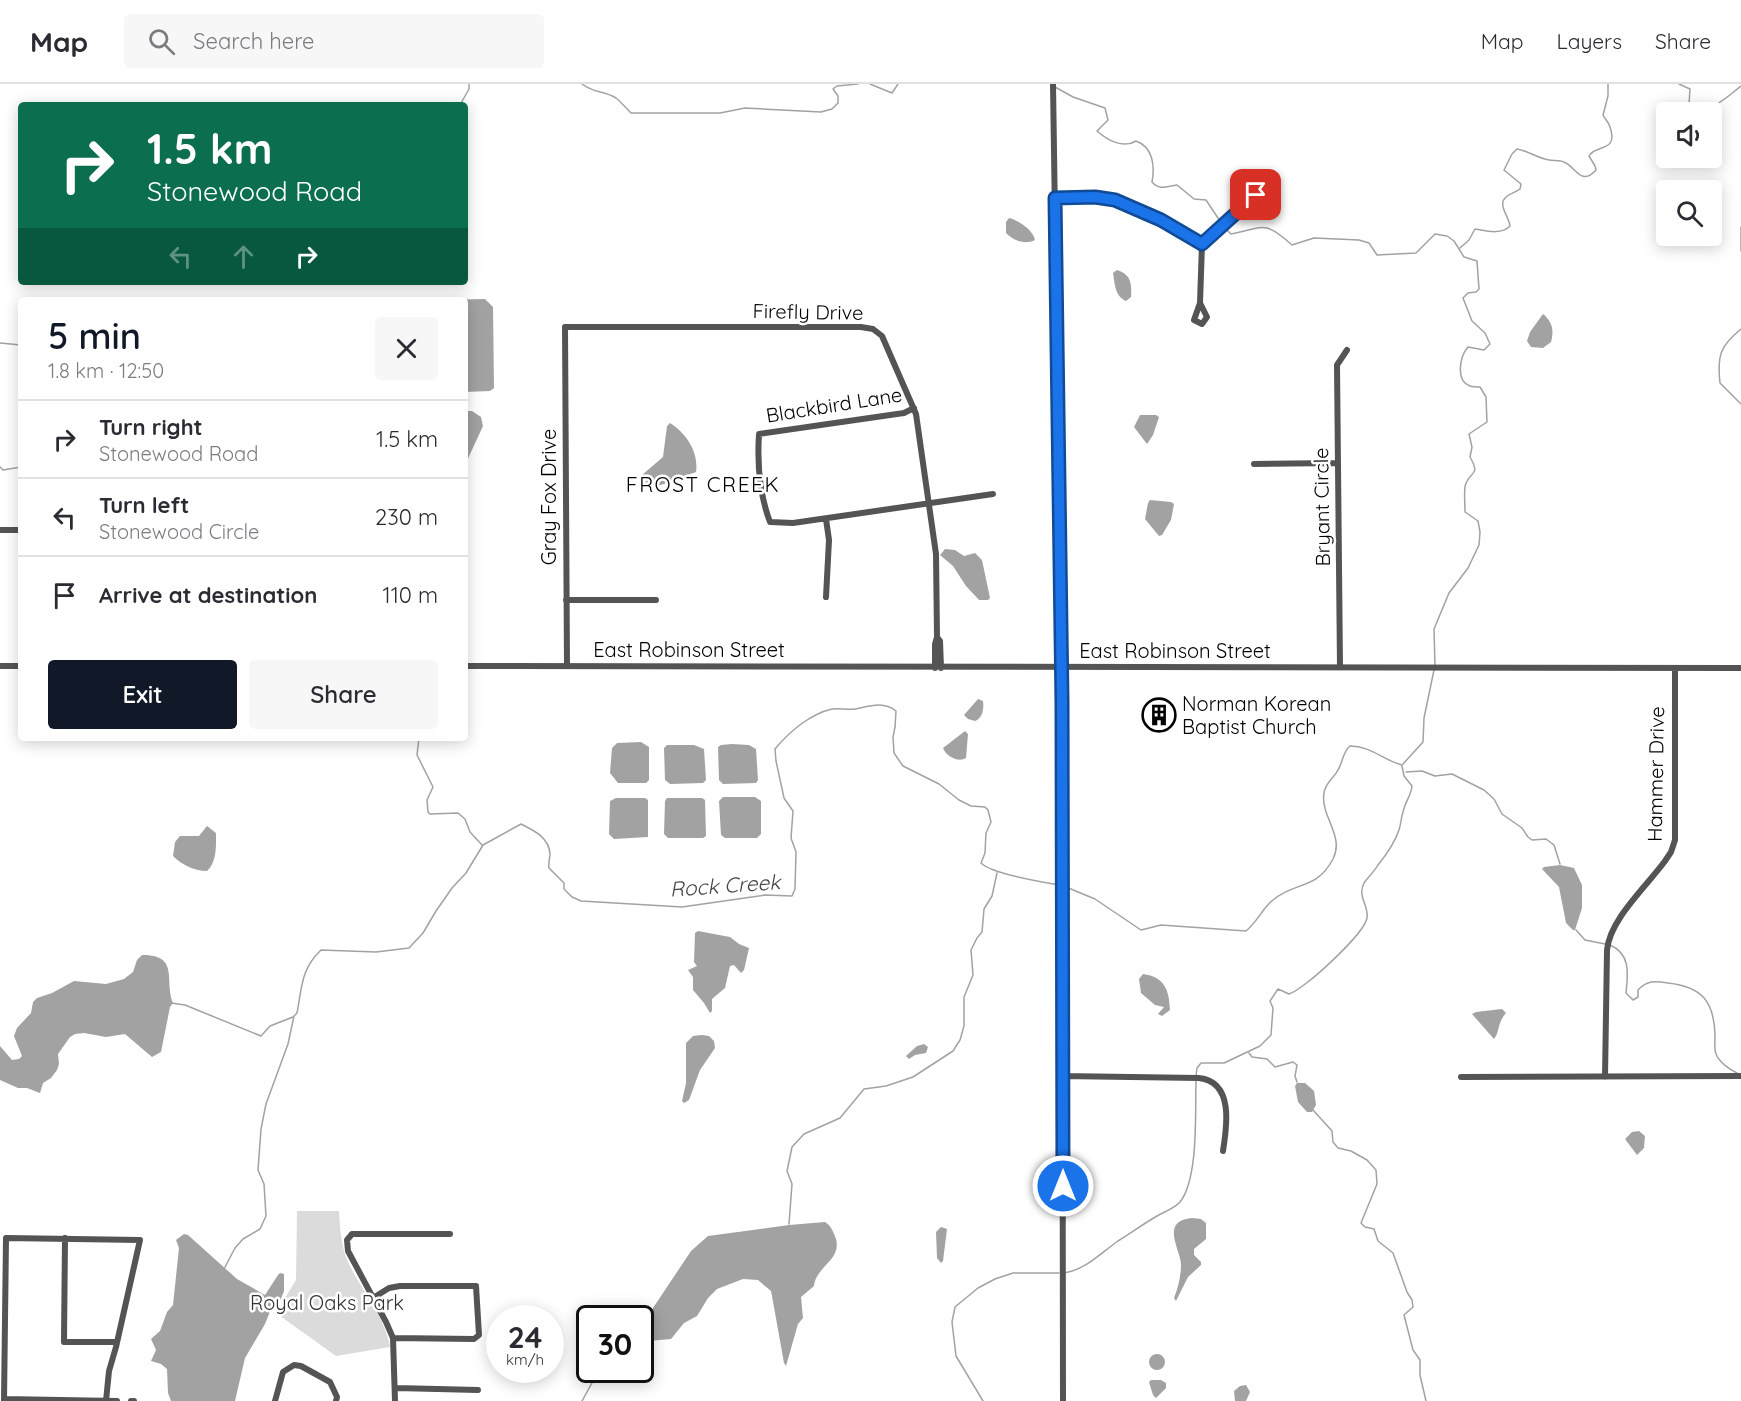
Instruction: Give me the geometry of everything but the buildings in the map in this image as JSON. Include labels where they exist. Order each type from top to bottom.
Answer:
[{"type":"street","points":[[1053,84],[1061,668],[1063,1401]]},
{"type":"street","points":[[1200,303],[1202,244],[1256,195]]},
{"type":"street","points":[[1055,198],[1095,197],[1115,200],[1161,220],[1202,244]]},
{"type":"street","name":"Firefly Drive","points":[[565,327],[867,327],[878,332],[882,336],[914,408],[937,561],[938,637],[935,644],[938,668]]},
{"type":"street","name":"Gray Fox Drive","points":[[565,327],[567,666]]},
{"type":"street","name":"Bryant Circle","points":[[1340,667],[1337,365],[1347,350]]},
{"type":"street","name":"Blackbird Lane","points":[[826,519],[785,524],[770,522],[759,480],[759,434],[904,413],[914,408]]},
{"type":"street","points":[[1254,464],[1338,464]]},
{"type":"street","points":[[826,597],[829,540],[826,519],[993,495]]},
{"type":"street","points":[[0,530],[18,530]]},
{"type":"street","points":[[566,600],[656,600]]},
{"type":"street","points":[[0,666],[18,666]]},
{"type":"street","name":"East Robinson Street","points":[[468,666],[1741,668]]},
{"type":"street","name":"Hammer Drive","points":[[1605,1077],[1609,938],[1619,918],[1665,861],[1675,840],[1675,668]]},
{"type":"street","points":[[1062,1076],[1212,1080],[1219,1087],[1226,1109],[1227,1122],[1223,1151]]},
{"type":"street","points":[[1461,1077],[1741,1077]]},
{"type":"street","points":[[395,1401],[393,1338],[348,1251],[348,1236],[352,1234],[450,1234]]},
{"type":"street","points":[[106,1401],[109,1371],[140,1240],[6,1238],[2,1352],[4,1400],[106,1401],[117,1401]]},
{"type":"street","points":[[65,1238],[64,1342],[117,1342]]},
{"type":"street","points":[[373,1298],[389,1288],[400,1286],[476,1286],[479,1335],[474,1339],[393,1338]]},
{"type":"street","points":[[275,1401],[283,1372],[294,1365],[302,1366],[330,1382],[337,1397],[336,1401]]},
{"type":"street","points":[[396,1388],[478,1390]]},
{"type":"green space","name":"Royal Oaks Park","points":[[297,1211],[339,1211],[341,1237],[346,1256],[378,1314],[390,1347],[336,1356],[276,1313],[296,1280]]},
{"type":"shaded area","points":[[1009,218],[1025,226],[1035,240],[1024,242],[1009,236],[1006,233],[1006,222]]},
{"type":"shaded area","points":[[1117,270],[1128,277],[1131,284],[1131,297],[1126,301],[1116,290],[1113,273]]},
{"type":"shaded area","points":[[468,299],[485,299],[493,307],[494,388],[490,391],[468,392]]},
{"type":"shaded area","points":[[1543,314],[1552,327],[1551,342],[1543,348],[1531,347],[1527,341],[1530,332]]},
{"type":"shaded area","points":[[468,411],[481,417],[483,426],[468,458]]},
{"type":"shaded area","points":[[1140,415],[1159,417],[1153,435],[1147,444],[1134,427]]},
{"type":"shaded area","points":[[670,423],[690,444],[695,457],[696,472],[650,489],[642,475],[663,457],[667,426]]},
{"type":"shaded area","points":[[1150,500],[1174,504],[1171,520],[1159,536],[1145,519]]},
{"type":"shaded area","points":[[945,549],[955,550],[964,556],[975,553],[982,560],[990,598],[988,600],[979,600],[966,586],[953,566],[940,555]]},
{"type":"shaded area","points":[[978,699],[983,701],[981,715],[975,721],[968,719],[964,715]]},
{"type":"shaded area","points":[[965,731],[968,734],[966,758],[959,760],[947,754],[943,748]]},
{"type":"shaded area","points":[[641,742],[649,747],[649,780],[646,783],[618,783],[610,773],[612,748],[617,743]]},
{"type":"shaded area","points":[[732,744],[749,745],[756,749],[758,780],[756,783],[723,784],[719,780],[718,747]]},
{"type":"shaded area","points":[[667,745],[694,745],[704,749],[706,780],[703,783],[670,784],[665,780],[664,748]]},
{"type":"shaded area","points":[[723,797],[755,797],[761,801],[761,834],[757,838],[725,838],[721,835],[719,801]]},
{"type":"shaded area","points":[[616,798],[645,798],[648,800],[648,837],[614,839],[609,834],[610,801]]},
{"type":"shaded area","points":[[667,798],[702,798],[705,800],[706,836],[703,838],[668,838],[664,834]]},
{"type":"shaded area","points":[[207,826],[216,833],[216,848],[207,871],[189,867],[173,856],[175,842],[180,836],[199,836]]},
{"type":"shaded area","points":[[1560,865],[1574,868],[1582,885],[1582,908],[1575,930],[1566,923],[1559,887],[1542,869]]},
{"type":"shaded area","points":[[698,931],[730,937],[749,948],[744,970],[741,973],[734,965],[730,966],[725,988],[712,999],[710,1013],[693,990],[693,977],[688,970],[697,966],[694,962],[695,933]]},
{"type":"shaded area","points":[[142,955],[162,959],[168,970],[173,1003],[170,1007],[161,1052],[152,1057],[125,1034],[106,1037],[84,1033],[75,1034],[70,1037],[58,1054],[57,1070],[43,1083],[40,1093],[27,1088],[18,1088],[0,1080],[0,1046],[12,1060],[22,1056],[14,1036],[17,1028],[31,1013],[33,1002],[37,998],[74,981],[106,984],[124,979],[133,972],[137,960]]},
{"type":"shaded area","points":[[1143,974],[1161,981],[1167,991],[1170,1010],[1162,1016],[1158,1014],[1164,1007],[1155,1005],[1141,993],[1139,979]]},
{"type":"shaded area","points":[[1502,1009],[1506,1013],[1494,1039],[1472,1014]]},
{"type":"shaded area","points":[[693,1036],[709,1036],[714,1041],[715,1048],[700,1070],[689,1100],[684,1103],[682,1101],[686,1083],[686,1043]]},
{"type":"shaded area","points":[[924,1044],[928,1047],[926,1053],[909,1059],[906,1056],[917,1046]]},
{"type":"shaded area","points":[[1297,1083],[1305,1083],[1314,1091],[1316,1105],[1312,1112],[1307,1112],[1298,1102],[1295,1086]]},
{"type":"shaded area","points":[[1639,1131],[1645,1136],[1644,1148],[1637,1155],[1625,1139],[1632,1132]]},
{"type":"shaded area","points":[[1201,1219],[1206,1223],[1206,1239],[1194,1249],[1194,1255],[1201,1265],[1188,1277],[1176,1301],[1174,1298],[1181,1265],[1174,1230],[1176,1224],[1182,1220]]},
{"type":"shaded area","points":[[825,1222],[831,1227],[837,1243],[833,1256],[816,1279],[814,1286],[801,1297],[803,1318],[798,1324],[786,1366],[771,1291],[758,1280],[743,1279],[717,1289],[708,1298],[697,1316],[684,1323],[671,1339],[654,1340],[654,1306],[691,1251],[708,1236]]},
{"type":"shaded area","points":[[941,1227],[947,1229],[941,1263],[937,1258],[936,1232]]},
{"type":"shaded area","points":[[184,1234],[188,1235],[237,1279],[265,1295],[278,1275],[284,1274],[284,1291],[280,1301],[271,1309],[245,1358],[235,1401],[171,1401],[168,1393],[167,1369],[151,1361],[156,1350],[151,1339],[160,1331],[167,1312],[173,1305],[179,1248],[176,1240]]},
{"type":"shaded area","points":[[1157,1354],[1165,1362],[1157,1370],[1149,1362]]},
{"type":"shaded area","points":[[1161,1380],[1166,1383],[1166,1388],[1156,1398],[1149,1382]]},
{"type":"shaded area","points":[[1246,1385],[1250,1392],[1246,1401],[1235,1401],[1234,1391]]},
{"type":"waterway","points":[[462,102],[469,89],[469,84]]},
{"type":"waterway","points":[[582,84],[616,98],[631,113],[720,113],[745,108],[821,112],[832,109],[838,103],[838,96],[833,89],[837,86],[858,84]]},
{"type":"waterway","points":[[870,84],[892,93],[898,84]]},
{"type":"waterway","name":"Rock Creek","points":[[1460,248],[1469,240],[1475,229],[1502,231],[1510,226],[1503,203],[1508,196],[1520,189],[1521,184],[1504,170],[1517,149],[1545,159],[1564,162],[1582,176],[1591,175],[1596,170],[1589,156],[1592,152],[1609,144],[1612,135],[1603,115],[1608,96],[1608,84]]},
{"type":"waterway","name":"Rock Creek","points":[[1679,84],[1690,89],[1689,104],[1693,109],[1714,105],[1741,86]]},
{"type":"waterway","points":[[1055,87],[1073,97],[1105,108],[1108,120],[1097,131],[1121,144],[1136,141],[1142,144],[1152,158],[1152,182],[1161,187],[1177,185],[1194,199],[1206,200],[1222,224]]},
{"type":"waterway","points":[[1741,227],[1741,251]]},
{"type":"waterway","name":"Rock Creek","points":[[1225,228],[1231,234],[1257,228],[1269,229],[1292,245],[1314,238],[1359,240],[1369,243],[1377,255],[1416,253],[1435,234],[1447,236],[1454,241],[1464,257],[1477,261],[1479,289],[1468,293],[1463,298],[1472,321],[1485,333],[1490,344],[1484,350],[1468,347],[1460,368],[1465,383],[1480,387],[1486,397],[1487,422],[1469,434],[1472,447],[1470,457],[1475,468],[1465,490],[1465,512],[1478,521],[1479,545],[1468,568],[1449,593],[1434,629],[1435,666]]},
{"type":"waterway","points":[[1741,329],[1724,346],[1719,366],[1720,383],[1741,404]]},
{"type":"waterway","points":[[0,343],[18,345]]},
{"type":"waterway","points":[[0,467],[3,470],[18,468]]},
{"type":"waterway","name":"Rock Creek","points":[[1403,764],[1423,742],[1424,718],[1434,670]]},
{"type":"waterway","name":"Rock Creek","points":[[224,1269],[235,1248],[243,1239],[260,1229],[266,1216],[264,1184],[258,1170],[261,1129],[266,1104],[288,1044],[294,1016],[297,1013],[303,979],[314,957],[321,950],[376,952],[409,948],[423,933],[483,845],[521,824],[544,839],[549,848],[549,868],[564,883],[564,889],[572,897],[581,901],[682,907],[765,895],[792,896],[795,889],[796,852],[791,838],[793,811],[784,798],[775,749],[800,724],[824,711],[881,705],[896,711],[894,753],[903,766],[939,784],[959,800],[971,806],[985,807],[988,810],[991,822],[986,833],[985,853],[981,863],[995,871],[1059,885]]},
{"type":"waterway","points":[[419,741],[417,755],[433,787],[427,800],[428,812],[430,814],[458,813],[465,819],[470,832],[482,845]]},
{"type":"waterway","name":"Rock Creek","points":[[1066,887],[1095,899],[1141,930],[1161,925],[1246,931],[1273,900],[1320,876],[1333,859],[1336,842],[1325,810],[1324,793],[1326,786],[1340,767],[1348,748],[1350,746],[1364,748],[1402,765]]},
{"type":"waterway","points":[[1196,1076],[1197,1068],[1201,1063],[1224,1063],[1260,1046],[1271,1035],[1273,1008],[1270,1001],[1278,989],[1289,994],[1308,982],[1345,948],[1363,926],[1367,913],[1362,888],[1395,839],[1412,786],[1404,776],[1402,766]]},
{"type":"waterway","points":[[1406,772],[1422,771],[1435,776],[1452,774],[1484,790],[1494,799],[1502,814],[1522,828],[1528,837],[1532,840],[1546,839],[1554,845],[1560,864]]},
{"type":"waterway","points":[[789,1224],[792,1184],[787,1171],[792,1147],[804,1134],[840,1118],[864,1089],[886,1086],[913,1077],[953,1051],[960,1040],[964,1026],[964,997],[973,975],[971,950],[982,932],[984,909],[992,896],[997,873]]},
{"type":"waterway","points":[[1576,930],[1585,940],[1605,944]]},
{"type":"waterway","points":[[1610,945],[1617,949],[1625,959],[1627,965],[1626,993],[1633,1000],[1638,997],[1638,990],[1641,987],[1655,982],[1690,988],[1704,998],[1712,1013],[1716,1054],[1725,1065],[1737,1073]]},
{"type":"waterway","name":"Rock Creek","points":[[171,1003],[185,1005],[261,1036],[270,1026],[293,1017]]},
{"type":"waterway","points":[[1249,1053],[1252,1057],[1267,1059],[1275,1067],[1293,1062],[1297,1065],[1295,1076],[1297,1082]]},
{"type":"waterway","points":[[1064,1273],[1086,1265],[1118,1241],[1180,1202],[1186,1191],[1193,1161],[1196,1081]]},
{"type":"waterway","points":[[1313,1110],[1332,1131],[1333,1142],[1338,1148],[1351,1151],[1367,1160],[1376,1170],[1377,1184],[1361,1223],[1365,1227],[1374,1229],[1378,1241],[1393,1253],[1412,1300],[1413,1307],[1404,1315],[1413,1350],[1420,1360],[1420,1375],[1426,1401]]},
{"type":"waterway","points":[[983,1401],[956,1356],[952,1322],[955,1307],[978,1288],[1013,1273],[1059,1273]]},
{"type":"waterway","points":[[582,1401],[592,1383]]},
{"type":"place","name":"Norman Korean Baptist Church","points":[[1159,715]]},
{"type":"district","name":"FROST CREEK","points":[[703,485]]},
{"type":"route","points":[[1063,1186],[1062,702],[1055,198],[1095,197],[1115,200],[1161,220],[1202,244],[1256,195]]}]
